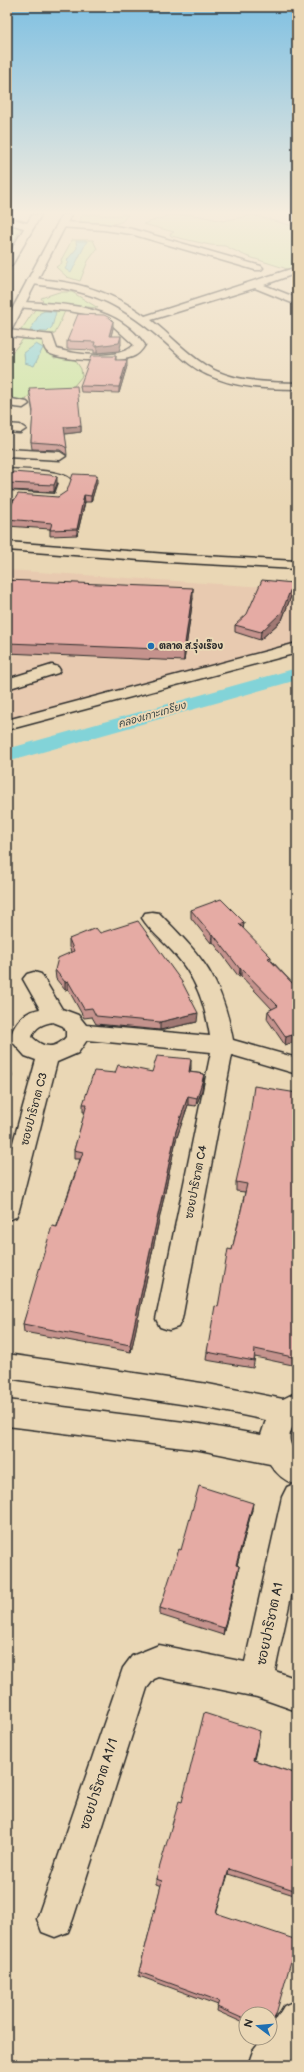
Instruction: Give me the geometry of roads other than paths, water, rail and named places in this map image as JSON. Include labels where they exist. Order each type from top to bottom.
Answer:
[{"type":"street","points":[[7,329],[16,312]]},
{"type":"street","points":[[7,333],[48,337],[49,346],[54,351],[72,355],[124,357],[133,353],[140,345],[114,322],[102,316],[83,312]]},
{"type":"street","points":[[132,312],[144,319],[199,365],[213,374],[250,384],[297,386]]},
{"type":"street","points":[[144,319],[168,312]]},
{"type":"street","points":[[7,402],[22,404]]},
{"type":"street","points":[[7,428],[20,429]]},
{"type":"street","points":[[7,453],[60,456]]},
{"type":"street","points":[[7,473],[53,476],[66,481],[60,497],[58,498],[7,495]]},
{"type":"street","points":[[7,535],[20,539],[31,547]]},
{"type":"street","points":[[7,546],[167,558],[297,565]]},
{"type":"street","points":[[7,725],[297,648]]},
{"type":"street","points":[[7,684],[52,670]]},
{"type":"street","points":[[152,918],[204,977],[216,1006],[223,1045]]},
{"type":"street","points":[[34,979],[54,1014]]},
{"type":"street","points":[[54,1014],[67,1017],[76,1024],[79,1032],[77,1041],[71,1049],[60,1054],[48,1056],[36,1054],[14,1039],[24,1026],[36,1017],[54,1014]]},
{"type":"street","points":[[79,1032],[223,1045],[297,1066]]},
{"type":"street","name":"ซอยปาริชาต C4","points":[[168,1319],[223,1045]]},
{"type":"street","name":"ซอยปาริชาต C3","points":[[7,1210],[48,1056]]},
{"type":"street","points":[[7,1366],[292,1409]]},
{"type":"street","points":[[292,1409],[277,1423],[274,1437],[278,1452],[286,1465],[297,1472]]},
{"type":"street","points":[[7,1413],[200,1437],[278,1452]]},
{"type":"street","name":"ซอยปาริชาต A1","points":[[258,1681],[297,1497]]},
{"type":"street","name":"ซอยปาริชาต A1/1","points":[[55,1919],[134,1679],[143,1667],[158,1661],[258,1681]]},
{"type":"street","points":[[258,1681],[297,1695]]},
{"type":"street","points":[[267,2065],[289,2035],[297,2019]]},
{"type":"water","points":[[56,312],[52,327],[47,332],[30,331],[40,313]]},
{"type":"water","points":[[36,344],[43,348],[34,366],[25,363],[24,353]]},
{"type":"waterway","name":"คลองเกาะเกรียง","points":[[7,756],[297,674]]},
{"type":"place","name":"ตลาด ส.รุ่งเรือง","points":[[151,646]]}]
